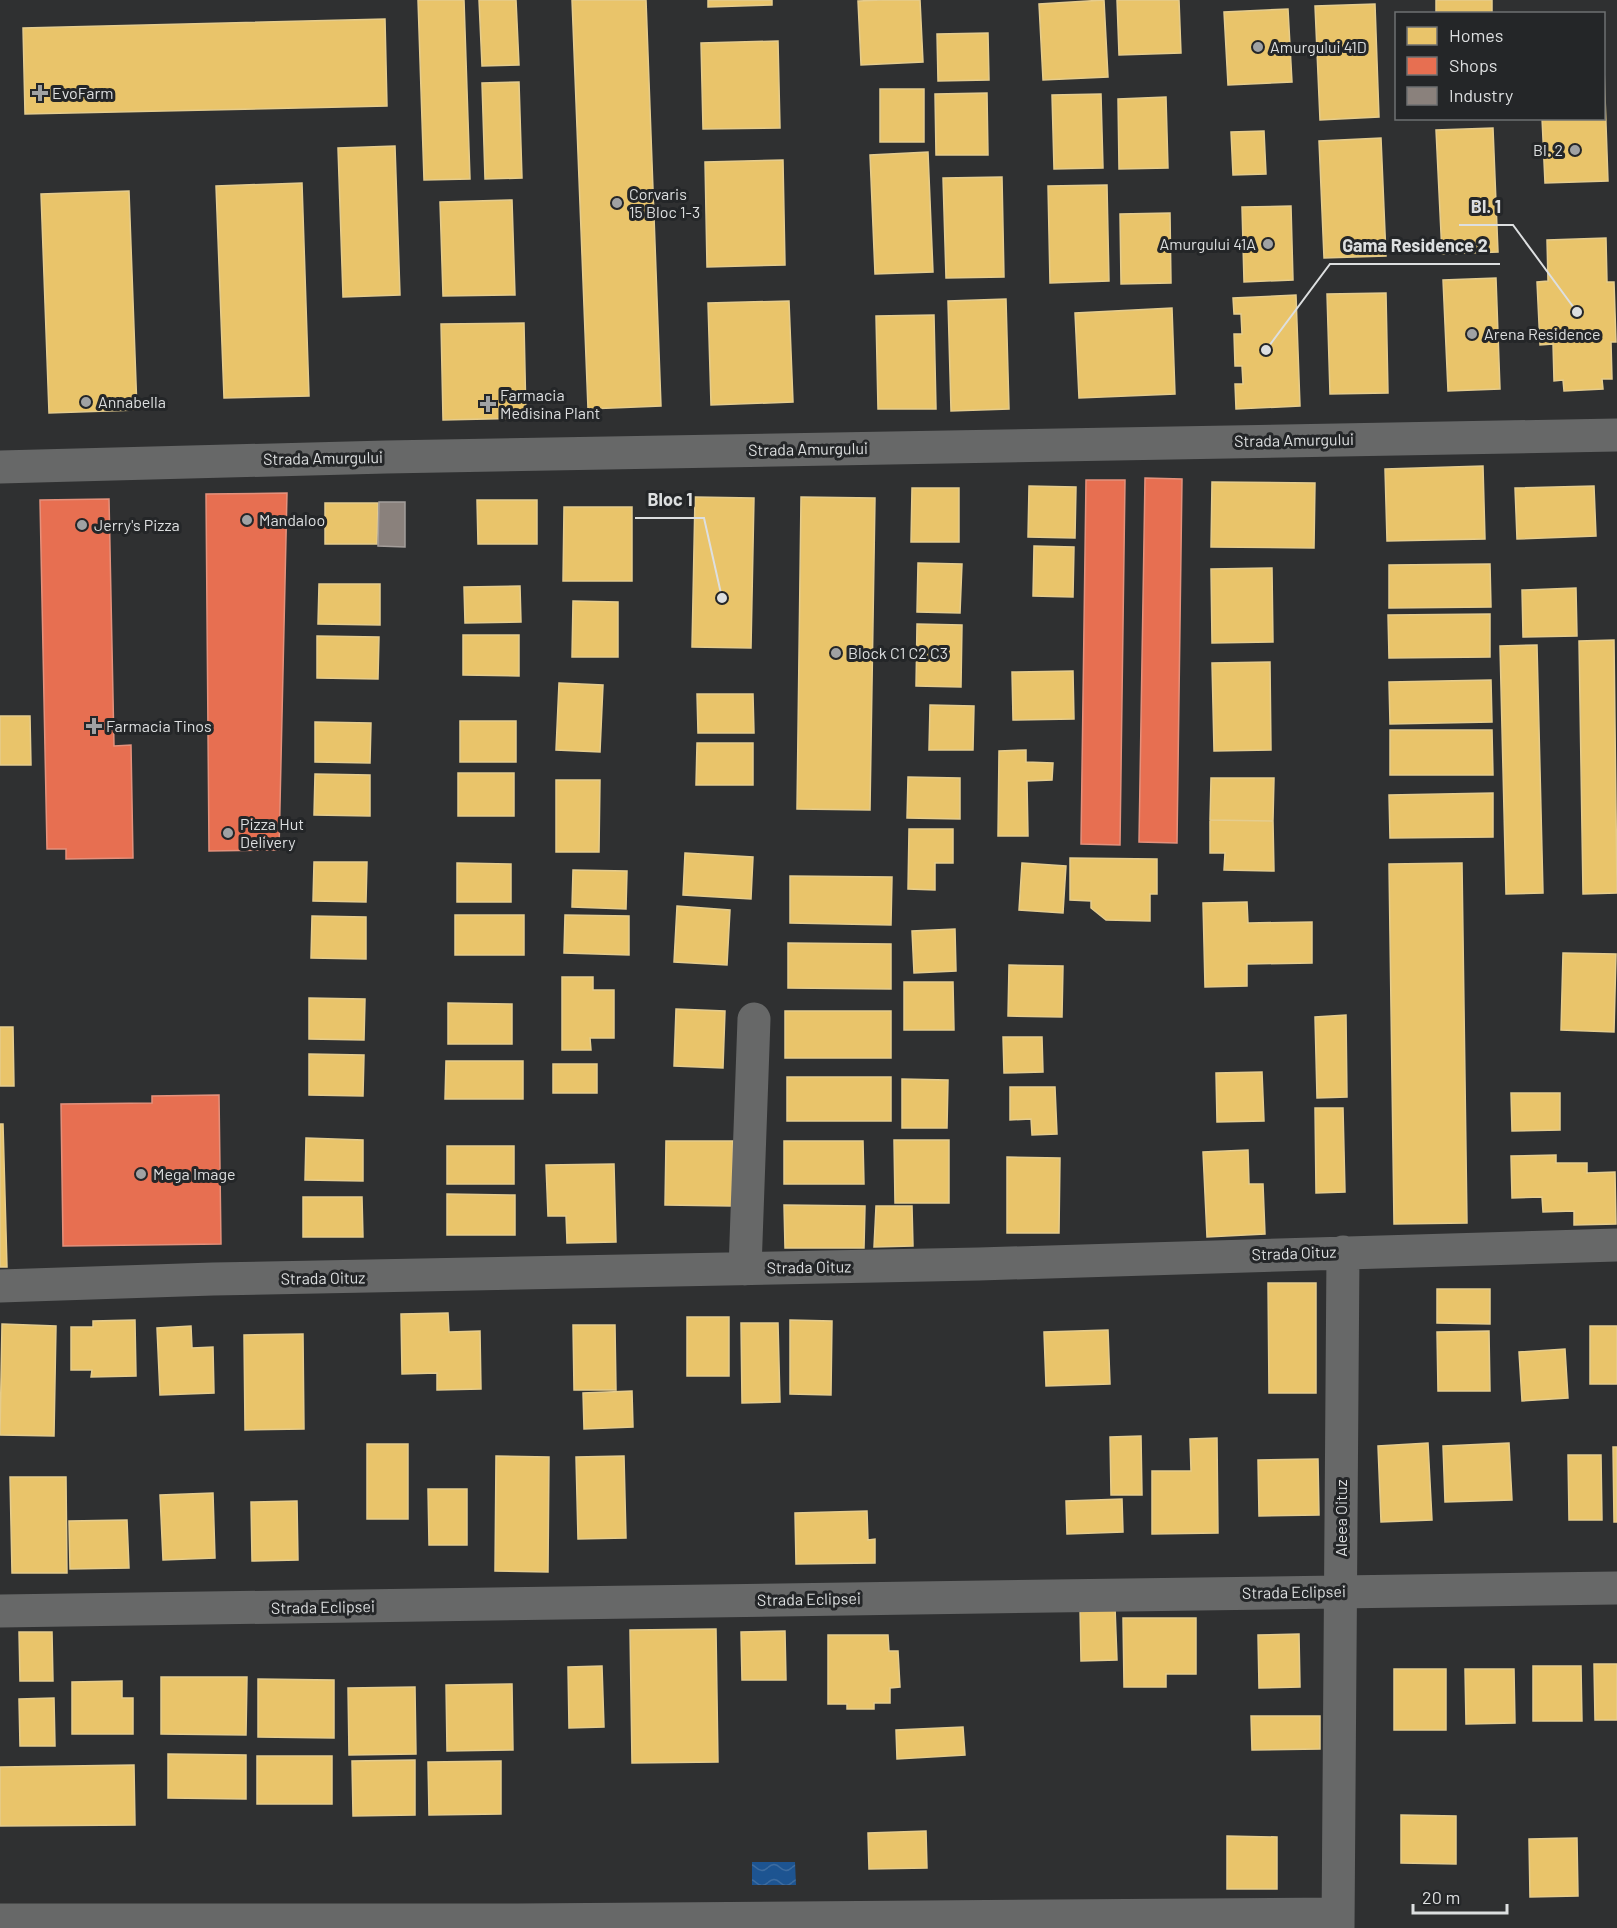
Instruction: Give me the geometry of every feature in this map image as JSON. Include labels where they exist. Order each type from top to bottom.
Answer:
[{"type":"street","name":"Strada Amurgului","points":[[0,467],[386,457],[1617,435]]},
{"type":"street","points":[[745,1269],[754,1019]]},
{"type":"street","name":"Strada Oituz","points":[[0,1286],[213,1279],[745,1269],[1617,1245]]},
{"type":"street","name":"Aleea Oituz","points":[[1338,1921],[1343,1252]]},
{"type":"street","name":"Strada Eclipsei","points":[[0,1611],[1617,1588]]},
{"type":"street","points":[[0,1920],[314,1924],[1338,1921]]},
{"type":"water","points":[[752,1862],[795,1862],[796,1885],[752,1885]]},
{"type":"building: Homes","points":[[418,0],[464,0],[470,179],[424,180]]},
{"type":"building: Homes","points":[[479,0],[516,0],[519,65],[482,66]]},
{"type":"building: Homes","name":"Corvaris 15 Bloc 1-3","points":[[572,0],[646,0],[661,406],[588,409]]},
{"type":"building: Homes","points":[[708,0],[772,0],[772,5],[708,7]]},
{"type":"building: Homes","points":[[920,0],[923,62],[861,65],[858,1]]},
{"type":"building: Homes","points":[[1104,0],[1108,77],[1043,80],[1039,4]]},
{"type":"building: Homes","points":[[1117,0],[1179,0],[1181,53],[1119,55]]},
{"type":"building: Homes","points":[[1436,0],[1492,0],[1492,12],[1436,12]]},
{"type":"building: Homes","points":[[1375,4],[1379,117],[1320,120],[1315,6]]},
{"type":"building: Homes","name":"Amurgului 41D","points":[[1288,9],[1292,82],[1228,85],[1224,12]]},
{"type":"building: Homes","points":[[385,19],[387,106],[25,114],[23,28]]},
{"type":"building: Homes","points":[[988,33],[989,80],[938,81],[937,34]]},
{"type":"building: Homes","points":[[778,41],[780,128],[703,129],[701,43]]},
{"type":"building: Homes","points":[[519,82],[522,178],[485,179],[482,83]]},
{"type":"building: Homes","points":[[880,89],[924,89],[924,142],[880,142]]},
{"type":"building: Homes","points":[[987,93],[988,155],[936,155],[935,94]]},
{"type":"building: Homes","points":[[1101,94],[1103,168],[1054,169],[1052,95]]},
{"type":"building: Homes","name":"Bl. 2","points":[[1605,96],[1608,181],[1545,183],[1542,120],[1605,120]]},
{"type":"building: Homes","points":[[1166,97],[1168,168],[1119,169],[1118,99]]},
{"type":"building: Homes","points":[[1493,128],[1498,252],[1442,254],[1436,130]]},
{"type":"building: Homes","points":[[1264,131],[1266,174],[1233,175],[1231,132]]},
{"type":"building: Homes","points":[[1381,138],[1386,256],[1324,258],[1319,141]]},
{"type":"building: Homes","points":[[395,146],[400,295],[343,297],[338,148]]},
{"type":"building: Homes","points":[[928,152],[933,272],[875,274],[870,155]]},
{"type":"building: Homes","points":[[783,160],[785,265],[707,267],[705,162]]},
{"type":"building: Homes","points":[[1002,177],[1004,277],[946,278],[943,178]]},
{"type":"building: Homes","points":[[302,183],[309,396],[224,398],[216,186]]},
{"type":"building: Homes","points":[[1107,185],[1109,281],[1050,283],[1048,186]]},
{"type":"building: Homes","points":[[129,191],[137,410],[49,413],[41,194]]},
{"type":"building: Homes","points":[[512,200],[515,295],[443,296],[440,202]]},
{"type":"building: Homes","name":"Amurgului 41A","points":[[1291,206],[1293,280],[1244,282],[1242,207]]},
{"type":"building: Homes","points":[[1170,213],[1171,283],[1121,284],[1120,214]]},
{"type":"building: Homes","points":[[1606,238],[1607,282],[1614,282],[1616,342],[1611,342],[1612,379],[1602,379],[1603,389],[1564,391],[1563,380],[1554,381],[1553,344],[1540,345],[1537,282],[1548,281],[1547,240]]},
{"type":"building: Homes","name":"Arena Residence","points":[[1496,278],[1500,389],[1448,391],[1443,280]]},
{"type":"building: Homes","points":[[1386,293],[1388,393],[1330,394],[1327,294]]},
{"type":"building: Homes","points":[[1296,295],[1300,406],[1236,409],[1235,384],[1243,384],[1242,366],[1235,366],[1234,334],[1242,334],[1241,314],[1234,314],[1233,298]]},
{"type":"building: Homes","points":[[1006,299],[1009,409],[951,411],[948,301]]},
{"type":"building: Homes","points":[[789,301],[793,402],[711,405],[708,303]]},
{"type":"building: Homes","points":[[1172,308],[1175,394],[1079,398],[1075,313]]},
{"type":"building: Homes","points":[[934,315],[936,409],[878,409],[876,316]]},
{"type":"building: Homes","points":[[524,323],[526,418],[443,420],[441,324]]},
{"type":"building: Homes","points":[[1483,466],[1485,539],[1387,541],[1385,469]]},
{"type":"building: Homes","points":[[1212,482],[1315,483],[1314,548],[1211,547]]},
{"type":"building: Homes","points":[[1029,486],[1076,487],[1075,538],[1028,537]]},
{"type":"building: Homes","points":[[1594,486],[1596,536],[1517,539],[1515,488]]},
{"type":"building: Homes","points":[[912,488],[959,488],[959,542],[911,542]]},
{"type":"building: Homes","points":[[695,497],[754,498],[751,648],[692,647]]},
{"type":"building: Homes","name":"Block C1 C2 C3","points":[[801,497],[875,498],[870,810],[797,809]]},
{"type":"building: Homes","points":[[477,500],[537,500],[537,544],[478,544]]},
{"type":"building: Homes","points":[[325,503],[378,503],[377,544],[325,544]]},
{"type":"building: Homes","points":[[564,507],[632,507],[632,581],[563,581]]},
{"type":"building: Homes","points":[[1034,546],[1074,547],[1073,597],[1033,596]]},
{"type":"building: Homes","points":[[918,563],[962,564],[960,613],[917,612]]},
{"type":"building: Homes","points":[[1490,564],[1491,607],[1389,608],[1389,565]]},
{"type":"building: Homes","points":[[1272,568],[1273,642],[1212,643],[1211,569]]},
{"type":"building: Homes","points":[[319,584],[380,584],[380,625],[318,624]]},
{"type":"building: Homes","points":[[520,586],[521,622],[465,623],[464,587]]},
{"type":"building: Homes","points":[[1576,588],[1577,636],[1523,637],[1522,590]]},
{"type":"building: Homes","points":[[573,601],[618,602],[618,657],[572,657]]},
{"type":"building: Homes","points":[[1490,614],[1490,657],[1389,658],[1388,615]]},
{"type":"building: Homes","points":[[917,624],[962,625],[961,687],[916,686]]},
{"type":"building: Homes","points":[[463,635],[519,635],[519,676],[463,675]]},
{"type":"building: Homes","points":[[317,636],[379,637],[378,679],[317,678]]},
{"type":"building: Homes","points":[[1614,640],[1617,893],[1583,894],[1579,641]]},
{"type":"building: Homes","points":[[1537,645],[1543,893],[1506,894],[1500,646]]},
{"type":"building: Homes","points":[[1270,662],[1271,750],[1214,751],[1212,663]]},
{"type":"building: Homes","points":[[1073,671],[1074,719],[1013,720],[1012,672]]},
{"type":"building: Homes","points":[[1491,680],[1492,722],[1390,724],[1389,682]]},
{"type":"building: Homes","points":[[559,683],[603,685],[600,752],[556,750]]},
{"type":"building: Homes","points":[[697,694],[753,694],[754,733],[698,733]]},
{"type":"building: Homes","points":[[930,705],[974,706],[973,750],[929,750]]},
{"type":"building: Homes","points":[[0,716],[30,716],[31,765],[0,765]]},
{"type":"building: Homes","points":[[460,721],[516,721],[516,762],[460,762]]},
{"type":"building: Homes","points":[[315,722],[371,723],[370,763],[315,762]]},
{"type":"building: Homes","points":[[1390,730],[1492,730],[1493,775],[1390,775]]},
{"type":"building: Homes","points":[[697,743],[753,743],[753,785],[696,785]]},
{"type":"building: Homes","points":[[1026,750],[1026,762],[1053,763],[1052,780],[1027,781],[1028,836],[998,836],[999,751]]},
{"type":"building: Homes","points":[[458,773],[514,773],[514,816],[458,816]]},
{"type":"building: Homes","points":[[315,774],[370,775],[370,816],[314,815]]},
{"type":"building: Homes","points":[[908,777],[960,778],[960,819],[907,818]]},
{"type":"building: Homes","points":[[1211,778],[1274,778],[1273,821],[1210,820]]},
{"type":"building: Homes","points":[[556,780],[600,780],[599,852],[556,852]]},
{"type":"building: Homes","points":[[1493,793],[1493,837],[1390,838],[1389,795]]},
{"type":"building: Homes","points":[[1210,820],[1273,821],[1274,871],[1224,870],[1225,853],[1210,853]]},
{"type":"building: Homes","points":[[909,829],[953,829],[953,863],[935,863],[935,890],[908,889]]},
{"type":"building: Homes","points":[[685,853],[753,857],[751,899],[683,895]]},
{"type":"building: Homes","points":[[1070,858],[1157,859],[1157,894],[1150,894],[1150,921],[1106,920],[1091,908],[1091,901],[1070,900]]},
{"type":"building: Homes","points":[[314,862],[367,862],[366,902],[313,901]]},
{"type":"building: Homes","points":[[457,863],[511,864],[511,902],[457,902]]},
{"type":"building: Homes","points":[[1022,863],[1066,866],[1063,913],[1019,910]]},
{"type":"building: Homes","points":[[1462,863],[1467,1223],[1394,1224],[1389,864]]},
{"type":"building: Homes","points":[[573,870],[627,871],[626,909],[572,907]]},
{"type":"building: Homes","points":[[790,876],[892,877],[891,925],[790,923]]},
{"type":"building: Homes","points":[[1247,902],[1248,923],[1312,922],[1312,963],[1247,964],[1247,986],[1205,987],[1203,903]]},
{"type":"building: Homes","points":[[677,906],[730,910],[727,965],[674,962]]},
{"type":"building: Homes","points":[[455,915],[524,915],[524,955],[455,955]]},
{"type":"building: Homes","points":[[565,915],[629,916],[629,955],[564,953]]},
{"type":"building: Homes","points":[[312,916],[366,917],[366,959],[311,958]]},
{"type":"building: Homes","points":[[955,929],[956,971],[914,973],[912,931]]},
{"type":"building: Homes","points":[[788,943],[891,944],[891,989],[788,988]]},
{"type":"building: Homes","points":[[1563,953],[1616,954],[1614,1032],[1561,1030]]},
{"type":"building: Homes","points":[[1009,965],[1063,966],[1062,1017],[1008,1016]]},
{"type":"building: Homes","points":[[562,977],[593,977],[593,990],[614,990],[614,1038],[590,1038],[591,1050],[562,1050]]},
{"type":"building: Homes","points":[[904,982],[953,982],[954,1030],[904,1030]]},
{"type":"building: Homes","points":[[309,998],[365,999],[364,1040],[309,1039]]},
{"type":"building: Homes","points":[[448,1003],[512,1004],[512,1044],[448,1044]]},
{"type":"building: Homes","points":[[676,1009],[725,1011],[723,1068],[674,1066]]},
{"type":"building: Homes","points":[[785,1011],[891,1011],[891,1058],[785,1058]]},
{"type":"building: Homes","points":[[1346,1015],[1347,1097],[1317,1098],[1315,1017]]},
{"type":"building: Homes","points":[[0,1027],[13,1027],[14,1086],[0,1086]]},
{"type":"building: Homes","points":[[1003,1037],[1042,1037],[1043,1072],[1004,1073]]},
{"type":"building: Homes","points":[[309,1054],[364,1055],[363,1096],[309,1095]]},
{"type":"building: Homes","points":[[446,1061],[523,1061],[523,1099],[445,1099]]},
{"type":"building: Homes","points":[[553,1064],[597,1064],[597,1093],[553,1093]]},
{"type":"building: Homes","points":[[1262,1072],[1264,1121],[1217,1122],[1216,1073]]},
{"type":"building: Homes","points":[[787,1077],[891,1077],[891,1121],[787,1121]]},
{"type":"building: Homes","points":[[902,1079],[948,1080],[947,1128],[902,1128]]},
{"type":"building: Homes","points":[[1010,1087],[1055,1087],[1057,1134],[1032,1135],[1031,1119],[1010,1120]]},
{"type":"building: Homes","points":[[1511,1093],[1560,1093],[1560,1130],[1512,1131]]},
{"type":"building: Homes","points":[[1315,1108],[1343,1108],[1345,1192],[1316,1193]]},
{"type":"building: Homes","points":[[0,1124],[3,1124],[7,1267],[0,1267]]},
{"type":"building: Homes","points":[[306,1138],[363,1140],[363,1181],[305,1180]]},
{"type":"building: Homes","points":[[894,1140],[949,1140],[949,1203],[895,1203]]},
{"type":"building: Homes","points":[[666,1141],[733,1141],[732,1206],[665,1205]]},
{"type":"building: Homes","points":[[784,1141],[863,1141],[864,1184],[784,1184]]},
{"type":"building: Homes","points":[[447,1146],[514,1146],[514,1184],[447,1184]]},
{"type":"building: Homes","points":[[1248,1150],[1249,1184],[1263,1184],[1265,1234],[1207,1237],[1203,1152]]},
{"type":"building: Homes","points":[[1556,1155],[1556,1163],[1587,1163],[1587,1173],[1615,1172],[1616,1224],[1574,1225],[1574,1211],[1543,1212],[1542,1197],[1512,1198],[1511,1156]]},
{"type":"building: Homes","points":[[1007,1157],[1060,1158],[1059,1233],[1007,1233]]},
{"type":"building: Homes","points":[[614,1164],[616,1242],[567,1243],[566,1216],[548,1216],[546,1165]]},
{"type":"building: Homes","points":[[447,1194],[515,1195],[515,1235],[447,1235]]},
{"type":"building: Homes","points":[[303,1197],[362,1197],[363,1237],[303,1237]]},
{"type":"building: Homes","points":[[784,1205],[865,1206],[864,1248],[785,1248]]},
{"type":"building: Homes","points":[[876,1206],[912,1206],[913,1246],[874,1247]]},
{"type":"building: Homes","points":[[1268,1283],[1316,1283],[1316,1393],[1269,1393]]},
{"type":"building: Homes","points":[[1437,1289],[1490,1289],[1490,1324],[1437,1323]]},
{"type":"building: Homes","points":[[448,1313],[449,1332],[480,1331],[481,1389],[437,1390],[437,1373],[402,1374],[401,1314]]},
{"type":"building: Homes","points":[[687,1317],[729,1317],[729,1376],[687,1376]]},
{"type":"building: Homes","points":[[135,1320],[136,1376],[91,1377],[92,1370],[71,1370],[71,1327],[93,1327],[93,1321]]},
{"type":"building: Homes","points":[[790,1320],[832,1321],[831,1395],[790,1394]]},
{"type":"building: Homes","points":[[741,1323],[778,1323],[780,1402],[742,1403]]},
{"type":"building: Homes","points":[[2,1324],[56,1326],[54,1436],[0,1435]]},
{"type":"building: Homes","points":[[573,1325],[615,1325],[616,1390],[574,1390]]},
{"type":"building: Homes","points":[[191,1326],[192,1348],[213,1347],[214,1393],[160,1395],[157,1328]]},
{"type":"building: Homes","points":[[1590,1326],[1617,1326],[1617,1384],[1590,1384]]},
{"type":"building: Homes","points":[[1108,1330],[1110,1384],[1046,1386],[1044,1332]]},
{"type":"building: Homes","points":[[1489,1331],[1490,1391],[1438,1391],[1437,1332]]},
{"type":"building: Homes","points":[[303,1334],[304,1429],[245,1430],[244,1335]]},
{"type":"building: Homes","points":[[1565,1349],[1568,1398],[1522,1401],[1519,1352]]},
{"type":"building: Homes","points":[[632,1391],[633,1427],[584,1429],[583,1393]]},
{"type":"building: Homes","points":[[1141,1436],[1142,1495],[1111,1495],[1110,1437]]},
{"type":"building: Homes","points":[[1217,1438],[1218,1533],[1152,1534],[1152,1471],[1191,1471],[1190,1439]]},
{"type":"building: Homes","points":[[1428,1443],[1432,1520],[1381,1522],[1378,1446]]},
{"type":"building: Homes","points":[[1509,1443],[1512,1500],[1445,1502],[1443,1446]]},
{"type":"building: Homes","points":[[367,1444],[408,1444],[408,1519],[367,1519]]},
{"type":"building: Homes","points":[[1613,1447],[1617,1447],[1617,1522],[1614,1522]]},
{"type":"building: Homes","points":[[1568,1455],[1601,1455],[1602,1520],[1569,1520]]},
{"type":"building: Homes","points":[[496,1456],[549,1457],[548,1572],[495,1571]]},
{"type":"building: Homes","points":[[624,1456],[626,1538],[578,1539],[576,1457]]},
{"type":"building: Homes","points":[[1318,1459],[1319,1515],[1259,1516],[1258,1460]]},
{"type":"building: Homes","points":[[10,1477],[66,1477],[67,1573],[12,1573]]},
{"type":"building: Homes","points":[[428,1489],[467,1489],[467,1545],[429,1545]]},
{"type":"building: Homes","points":[[213,1493],[215,1558],[163,1560],[160,1495]]},
{"type":"building: Homes","points":[[1122,1499],[1123,1532],[1067,1534],[1066,1501]]},
{"type":"building: Homes","points":[[297,1501],[298,1560],[252,1561],[251,1502]]},
{"type":"building: Homes","points":[[867,1511],[868,1540],[875,1539],[875,1563],[796,1564],[795,1513]]},
{"type":"building: Homes","points":[[127,1520],[129,1568],[70,1569],[69,1521]]},
{"type":"building: Homes","points":[[1115,1607],[1117,1660],[1081,1661],[1080,1608]]},
{"type":"building: Homes","points":[[1123,1618],[1196,1618],[1196,1674],[1166,1674],[1166,1687],[1124,1687]]},
{"type":"building: Homes","points":[[716,1629],[718,1762],[632,1763],[630,1630]]},
{"type":"building: Homes","points":[[785,1631],[786,1680],[742,1680],[741,1632]]},
{"type":"building: Homes","points":[[19,1632],[52,1632],[53,1681],[20,1681]]},
{"type":"building: Homes","points":[[1299,1634],[1300,1687],[1259,1688],[1258,1635]]},
{"type":"building: Homes","points":[[828,1635],[888,1635],[889,1651],[898,1651],[900,1687],[890,1688],[890,1703],[874,1703],[874,1709],[847,1709],[847,1704],[828,1704]]},
{"type":"building: Homes","points":[[1594,1664],[1617,1664],[1617,1720],[1595,1720]]},
{"type":"building: Homes","points":[[602,1666],[604,1727],[569,1728],[568,1667]]},
{"type":"building: Homes","points":[[1533,1666],[1581,1666],[1582,1721],[1533,1721]]},
{"type":"building: Homes","points":[[1394,1669],[1446,1669],[1446,1730],[1394,1730]]},
{"type":"building: Homes","points":[[1465,1669],[1514,1669],[1515,1723],[1466,1724]]},
{"type":"building: Homes","points":[[161,1677],[247,1677],[246,1735],[161,1734]]},
{"type":"building: Homes","points":[[258,1679],[334,1680],[334,1738],[258,1737]]},
{"type":"building: Homes","points":[[122,1681],[122,1698],[133,1698],[133,1734],[72,1734],[72,1682]]},
{"type":"building: Homes","points":[[512,1684],[513,1750],[447,1751],[446,1685]]},
{"type":"building: Homes","points":[[415,1687],[416,1754],[349,1755],[348,1688]]},
{"type":"building: Homes","points":[[54,1698],[55,1746],[20,1746],[19,1699]]},
{"type":"building: Homes","points":[[1251,1716],[1320,1716],[1320,1749],[1252,1750]]},
{"type":"building: Homes","points":[[963,1727],[965,1755],[897,1759],[896,1730]]},
{"type":"building: Homes","points":[[168,1754],[246,1755],[246,1799],[168,1798]]},
{"type":"building: Homes","points":[[257,1756],[332,1756],[332,1804],[257,1804]]},
{"type":"building: Homes","points":[[415,1760],[415,1815],[353,1816],[352,1761]]},
{"type":"building: Homes","points":[[501,1761],[501,1814],[429,1815],[428,1762]]},
{"type":"building: Homes","points":[[134,1765],[135,1825],[0,1826],[0,1767]]},
{"type":"building: Homes","points":[[1401,1815],[1456,1816],[1456,1864],[1401,1863]]},
{"type":"building: Homes","points":[[926,1831],[927,1868],[869,1869],[868,1833]]},
{"type":"building: Homes","points":[[1227,1836],[1277,1837],[1277,1889],[1227,1889]]},
{"type":"building: Homes","points":[[1577,1838],[1578,1896],[1530,1897],[1529,1839]]},
{"type":"building: Shops","points":[[1145,478],[1182,479],[1177,843],[1139,842]]},
{"type":"building: Shops","points":[[1086,480],[1125,480],[1120,845],[1081,844]]},
{"type":"building: Shops","points":[[287,493],[279,850],[209,851],[206,494]]},
{"type":"building: Shops","points":[[109,499],[114,746],[131,745],[133,858],[66,859],[66,849],[47,849],[40,500]]},
{"type":"building: Shops","name":"Mega Image","points":[[219,1095],[221,1244],[63,1246],[61,1104],[152,1103],[152,1096]]},
{"type":"building: Industry","points":[[379,502],[405,502],[405,547],[378,546]]},
{"type":"place","name":"Amurgului 41D","points":[[1258,47]]},
{"type":"place","name":"EvoFarm","points":[[40,93]]},
{"type":"place","name":"Bl. 2","points":[[1575,150]]},
{"type":"place","name":"Corvaris 15 Bloc 1-3","points":[[617,203]]},
{"type":"place","name":"Amurgului 41A","points":[[1268,244]]},
{"type":"place","name":"Bl. 1","points":[[1577,312]]},
{"type":"place","name":"Arena Residence","points":[[1472,334]]},
{"type":"place","name":"Gama Residence 2","points":[[1266,350]]},
{"type":"place","name":"Annabella","points":[[86,402]]},
{"type":"place","name":"Farmacia Medisina Plant","points":[[488,404]]},
{"type":"place","name":"Mandaloo","points":[[247,520]]},
{"type":"place","name":"Jerry's Pizza","points":[[82,525]]},
{"type":"place","name":"Bloc 1","points":[[722,598]]},
{"type":"place","name":"Block C1 C2 C3","points":[[836,653]]},
{"type":"place","name":"Farmacia Tinos","points":[[94,726]]},
{"type":"place","name":"Pizza Hut Delivery","points":[[228,833]]},
{"type":"place","name":"Mega Image","points":[[141,1174]]}]
